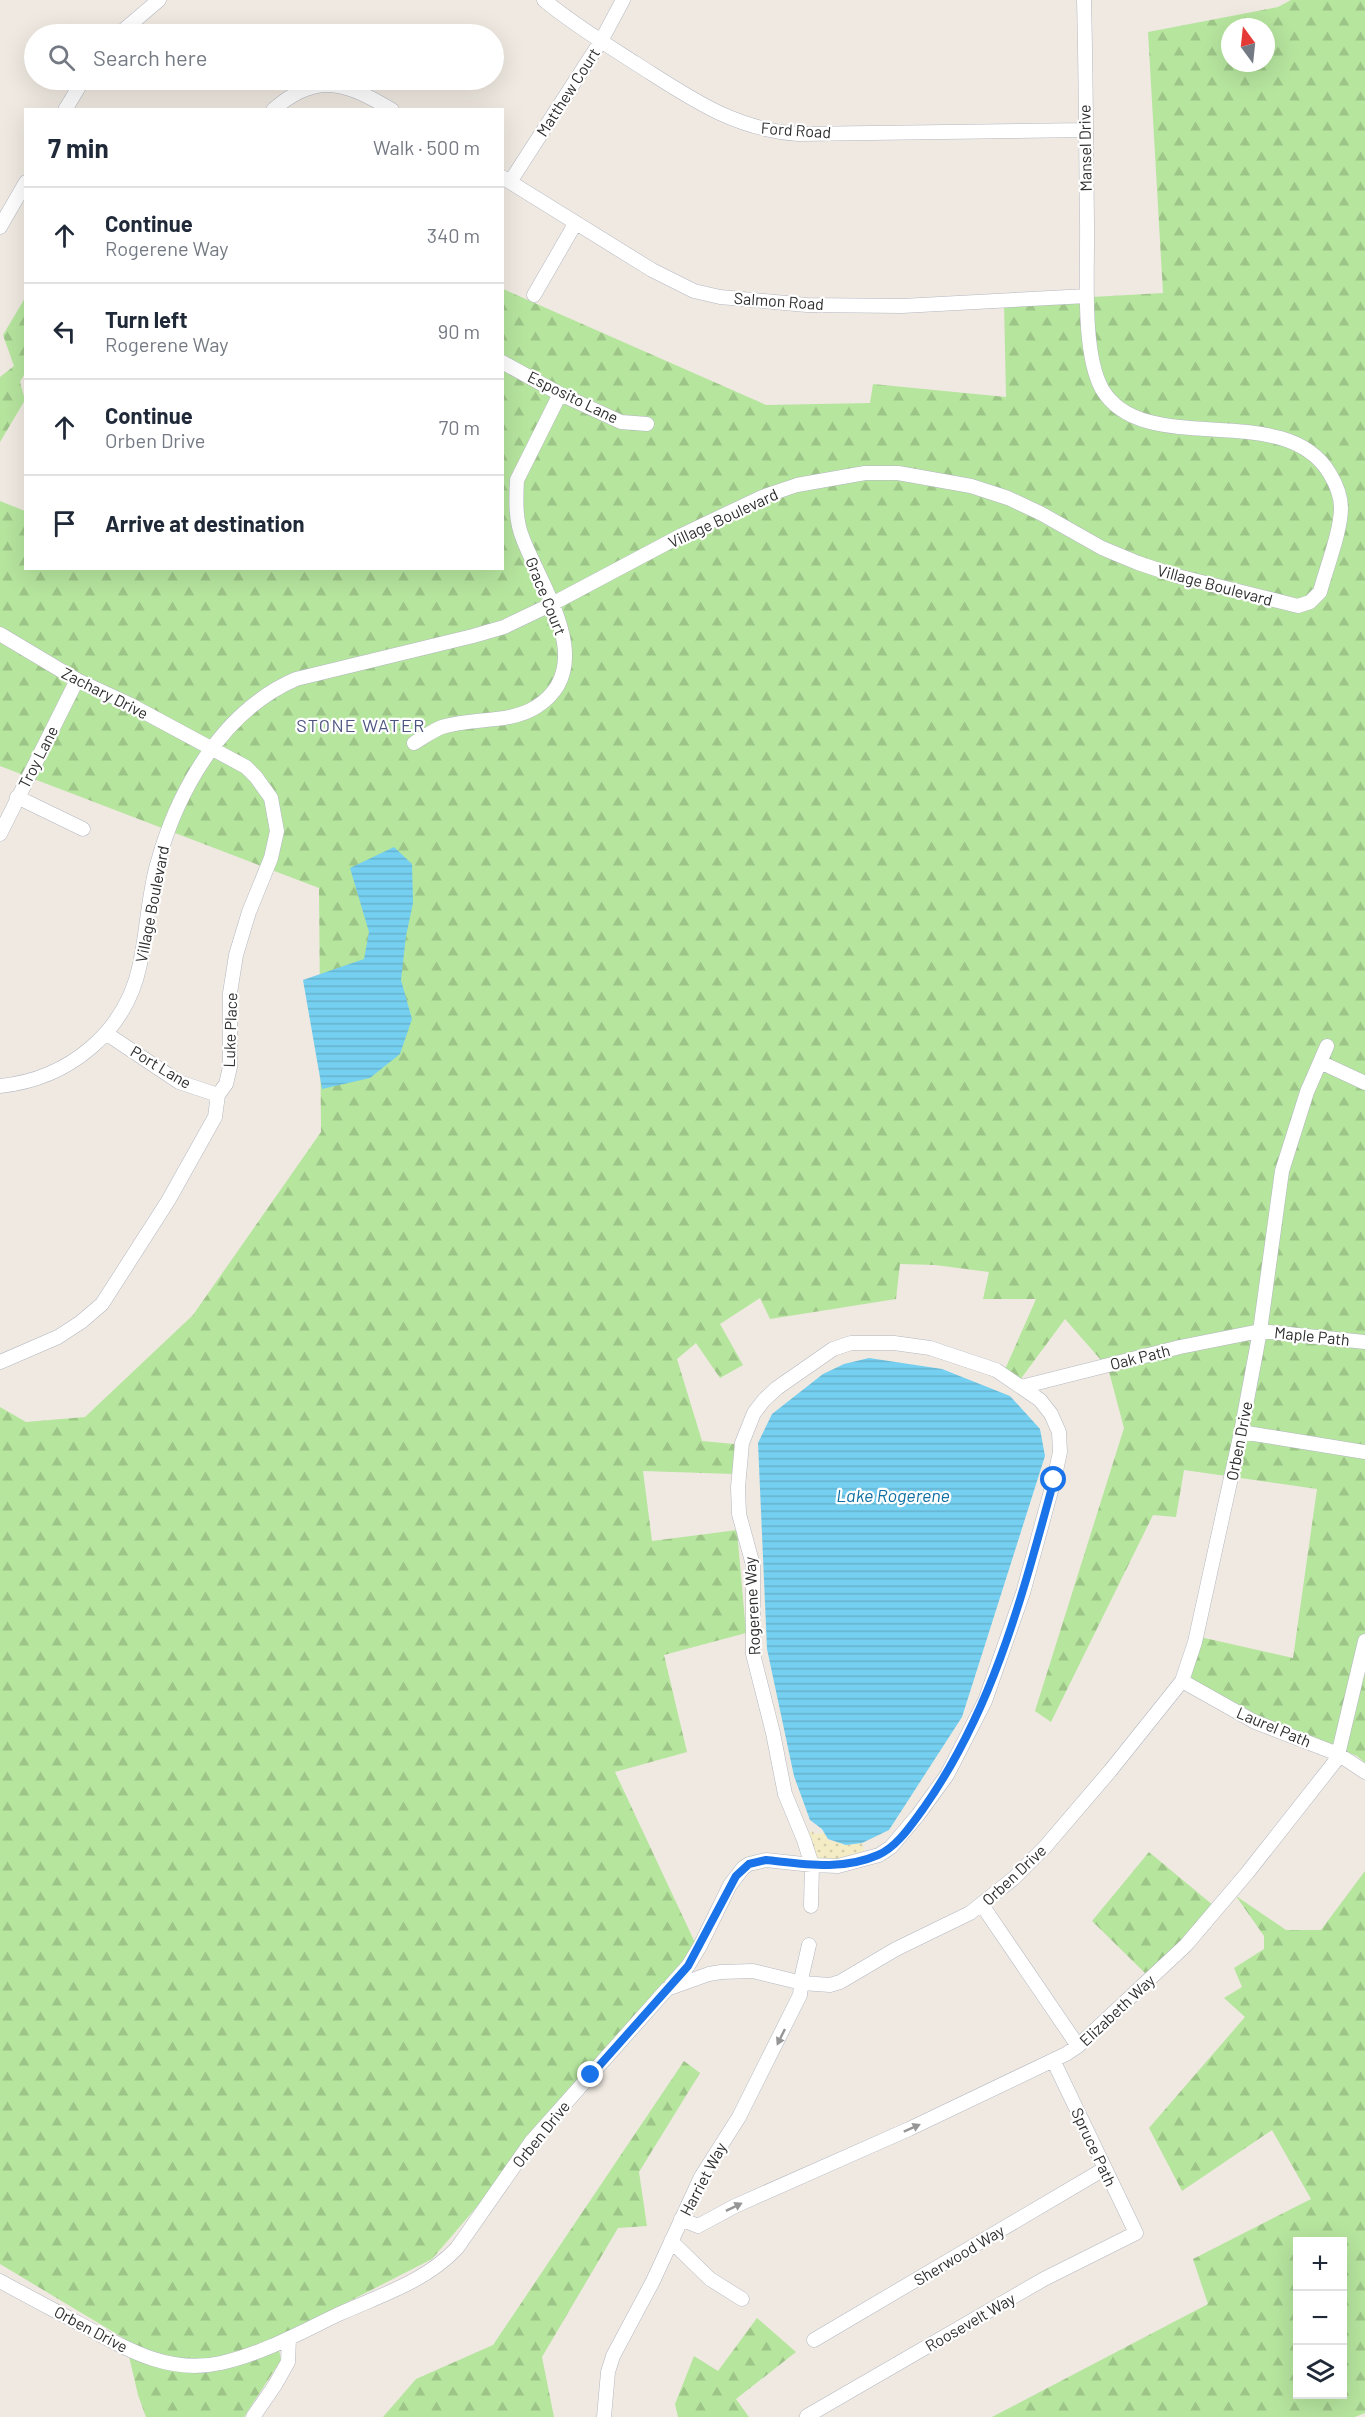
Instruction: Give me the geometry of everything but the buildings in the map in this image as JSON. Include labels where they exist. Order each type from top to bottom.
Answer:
[{"type":"street","points":[[131,24],[159,0]]},
{"type":"street","name":"Ford Road","points":[[544,0],[601,41],[698,102],[760,129],[798,134],[1085,130]]},
{"type":"street","name":"Matthew Court","points":[[506,180],[601,41],[623,0]]},
{"type":"street","name":"Mansel Drive","points":[[1084,0],[1087,296]]},
{"type":"street","points":[[66,108],[77,90]]},
{"type":"street","points":[[276,108],[304,90]]},
{"type":"street","points":[[356,90],[388,108]]},
{"type":"street","name":"Salmon Road","points":[[506,180],[652,270],[694,291],[720,297],[807,305],[902,306],[1087,296]]},
{"type":"street","points":[[0,228],[24,186]]},
{"type":"street","points":[[534,295],[574,224]]},
{"type":"street","name":"Village Boulevard","points":[[0,1086],[26,1082],[56,1071],[77,1059],[107,1034],[129,1000],[137,976],[156,868],[172,820],[211,749],[252,705],[273,690],[296,679],[504,627],[682,535],[762,497],[797,485],[865,473],[898,473],[972,486],[1008,498],[1040,513],[1102,548],[1177,576],[1298,606],[1316,598],[1320,592],[1341,507],[1338,491],[1325,465],[1314,454],[1285,438],[1152,423],[1131,416],[1103,391],[1097,378],[1092,363],[1087,296]]},
{"type":"street","name":"Esposito Lane","points":[[504,363],[560,394],[621,422],[647,424]]},
{"type":"street","name":"Grace Court","points":[[414,743],[442,727],[521,714],[543,702],[557,685],[565,660],[563,632],[522,537],[517,512],[517,480],[560,394]]},
{"type":"street","points":[[504,479],[517,480]]},
{"type":"street","name":"Zachary Drive","points":[[0,634],[77,680],[129,704],[211,749]]},
{"type":"street","name":"Troy Lane","points":[[0,834],[77,680]]},
{"type":"street","name":"Luke Place","points":[[0,1362],[58,1337],[81,1322],[102,1304],[168,1201],[215,1118],[218,1095],[226,1084],[230,1067],[230,993],[236,956],[249,912],[271,858],[277,831],[275,809],[268,791],[246,767],[211,749]]},
{"type":"street","points":[[17,797],[83,829]]},
{"type":"street","name":"Port Lane","points":[[107,1034],[179,1082],[218,1095]]},
{"type":"street","name":"Orben Drive","points":[[0,2281],[128,2350],[150,2360],[170,2365],[221,2363],[289,2337],[407,2285],[444,2262],[457,2248],[531,2142],[668,1989],[701,1976],[721,1972],[753,1971],[820,1985],[840,1982],[896,1949],[959,1919],[982,1905],[1045,1847],[1182,1681],[1196,1642],[1260,1331],[1282,1171],[1300,1112],[1327,1046]]},
{"type":"street","points":[[1320,1062],[1365,1083]]},
{"type":"street","name":"Maple Path","points":[[1260,1331],[1365,1342]]},
{"type":"street","name":"Oak Path","points":[[1021,1387],[1179,1347],[1260,1331]]},
{"type":"street","name":"Rogerene Way","points":[[668,1989],[688,1966],[730,1884],[743,1868],[756,1861],[766,1860],[812,1865],[838,1866],[879,1855],[891,1847],[947,1775],[985,1701],[1023,1593],[1060,1452],[1059,1432],[1051,1414],[1040,1400],[996,1370],[930,1348],[894,1343],[851,1343],[833,1349],[777,1388],[754,1413],[742,1443],[738,1487],[739,1514],[753,1565],[753,1654],[773,1733],[785,1794],[812,1865]]},
{"type":"street","points":[[1241,1432],[1365,1452]]},
{"type":"street","name":"Elizabeth Way","points":[[681,2219],[698,2226],[735,2206],[909,2129],[1053,2061],[1078,2046],[1186,1945],[1248,1872],[1337,1759],[1365,1641]]},
{"type":"street","name":"Laurel Path","points":[[1182,1681],[1255,1722],[1338,1754],[1365,1772]]},
{"type":"street","points":[[811,1906],[812,1865]]},
{"type":"street","points":[[982,1905],[1078,2046]]},
{"type":"street","name":"Harriet Way","points":[[604,2417],[608,2372],[613,2356],[653,2281],[702,2177],[739,2117],[772,2055],[800,1995],[809,1945]]},
{"type":"street","name":"Spruce Path","points":[[1053,2061],[1136,2233]]},
{"type":"street","name":"Sherwood Way","points":[[814,2340],[1104,2169]]},
{"type":"street","name":"Roosevelt Way","points":[[807,2416],[1044,2279],[1136,2233]]},
{"type":"street","points":[[671,2241],[710,2279],[742,2299]]},
{"type":"street","points":[[253,2417],[276,2385],[288,2362],[289,2337]]},
{"type":"green space","points":[[1291,0],[1365,0],[1365,1763],[1357,1756],[1257,1715],[1189,1681],[1200,1637],[1293,1658],[1317,1489],[1184,1470],[1176,1517],[1153,1515],[1051,1722],[1035,1711],[1124,1428],[1108,1368],[1065,1319],[1017,1384],[1003,1374],[1036,1299],[983,1299],[989,1272],[935,1265],[900,1264],[896,1299],[770,1319],[760,1298],[720,1324],[743,1365],[720,1378],[696,1343],[677,1359],[702,1441],[734,1444],[734,1474],[643,1471],[652,1541],[737,1530],[746,1633],[664,1655],[687,1752],[615,1772],[698,1949],[432,2259],[289,2332],[279,2350],[281,2360],[244,2417],[146,2417],[138,2395],[125,2339],[0,2264],[0,1407],[26,1422],[85,1417],[193,1315],[321,1132],[319,888],[0,766],[0,501],[24,511],[24,570],[504,570],[504,289],[766,405],[870,403],[873,384],[1006,397],[1004,302],[1163,293],[1148,32],[1278,7]]},
{"type":"green space","points":[[24,300],[24,375],[20,382],[24,402],[0,442],[0,377],[14,366],[3,335]]},
{"type":"green space","points":[[1149,1852],[1214,1906],[1148,1976],[1092,1921]]},
{"type":"green space","points":[[1365,1871],[1365,2413],[1355,2417],[992,2417],[1208,2304],[1193,2259],[1311,2199],[1272,2130],[1182,2191],[1149,2128],[1245,2017],[1224,1998],[1242,1987],[1234,1968],[1264,1949],[1264,1936],[1236,1896],[1286,1930],[1321,1930]]},
{"type":"green space","points":[[684,2061],[700,2073],[639,2172],[647,2226],[618,2228],[542,2357],[554,2417],[383,2417],[416,2379],[493,2345]]},
{"type":"green space","points":[[757,2318],[796,2352],[736,2399],[749,2417],[678,2417],[675,2404],[694,2356],[718,2371]]},
{"type":"sand","points":[[813,1831],[814,1834],[824,1833],[828,1840],[846,1845],[862,1843],[865,1855],[847,1860],[817,1858],[806,1834]]},
{"type":"water","points":[[394,847],[412,864],[413,903],[406,936],[401,980],[412,1019],[400,1054],[370,1078],[322,1089],[303,980],[364,959],[369,932],[350,868]]},
{"type":"water","name":"Lake Rogerene","points":[[869,1358],[942,1369],[1010,1396],[1040,1429],[1045,1456],[962,1717],[889,1830],[862,1843],[846,1845],[828,1839],[822,1829],[810,1820],[794,1776],[767,1649],[758,1443],[772,1414],[823,1374],[844,1364]]},
{"type":"district","name":"STONE WATER","points":[[361,726]]},
{"type":"route","points":[[591,2075],[688,1966],[730,1884],[743,1868],[756,1861],[766,1860],[838,1866],[879,1855],[891,1847],[918,1815],[947,1775],[985,1701],[1023,1593],[1054,1480]]}]
